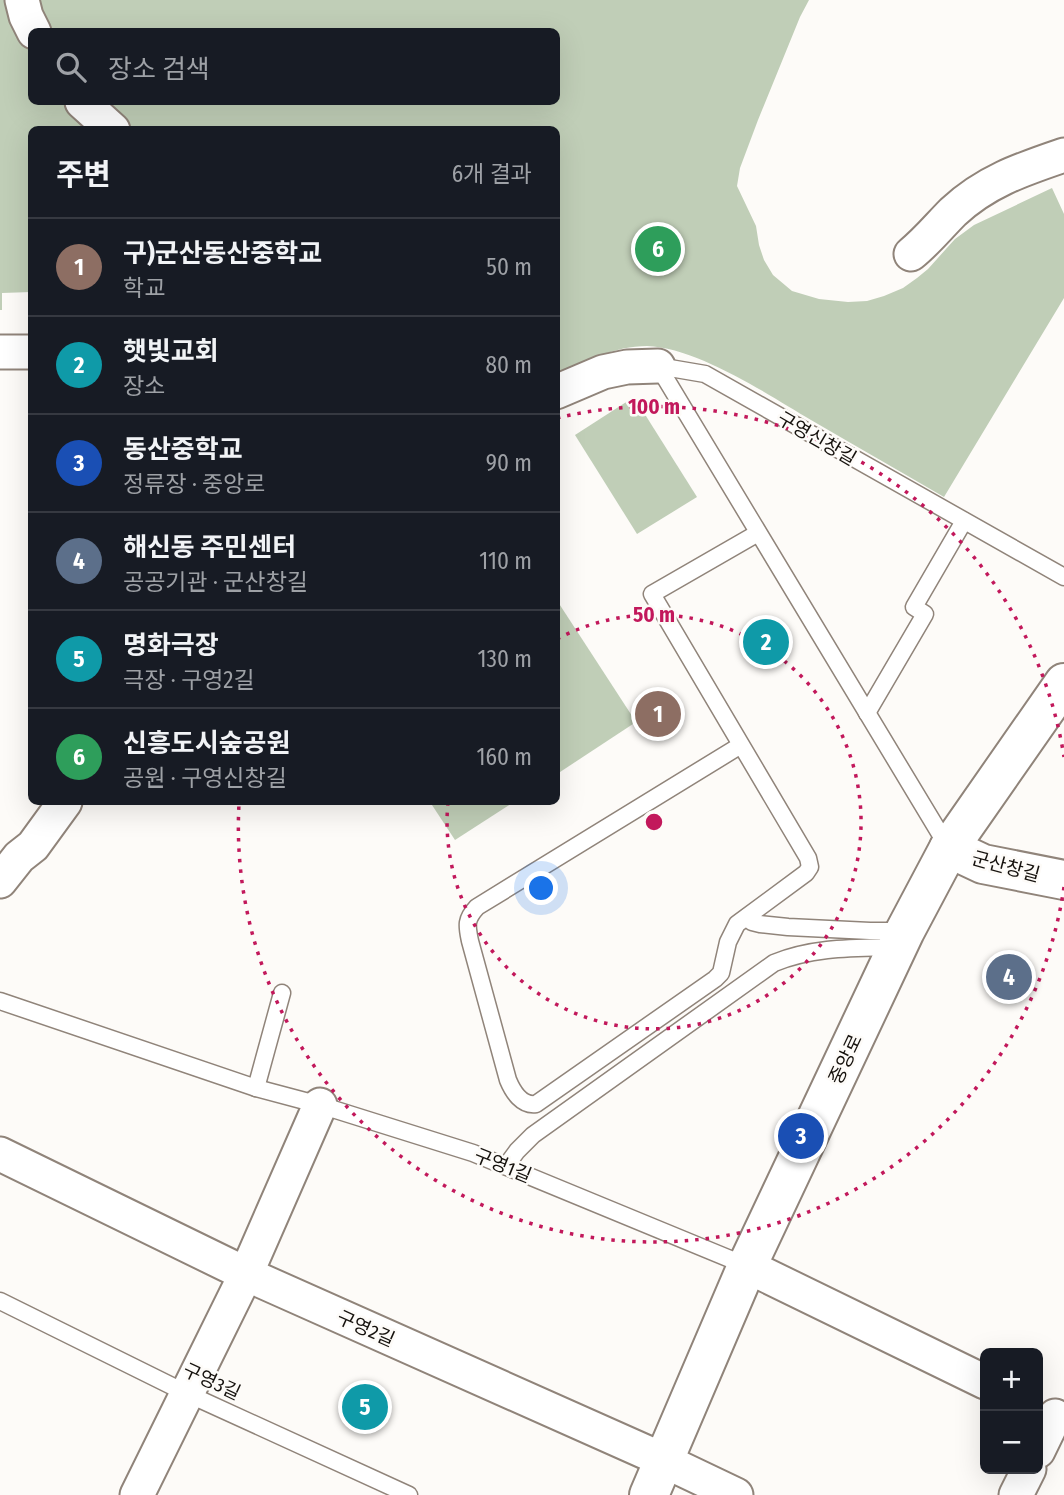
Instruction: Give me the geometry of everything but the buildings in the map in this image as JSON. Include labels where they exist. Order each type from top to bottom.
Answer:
[{"type":"street","points":[[22,0],[32,28]]},
{"type":"street","points":[[85,105],[109,126]]},
{"type":"street","points":[[911,254],[974,195],[1007,175],[1064,155]]},
{"type":"street","points":[[0,352],[28,352]]},
{"type":"street","name":"구영신창길","points":[[560,390],[603,372],[627,367],[658,366]]},
{"type":"street","name":"중앙로","points":[[649,1495],[747,1266],[901,939],[948,848],[1064,683]]},
{"type":"street","points":[[6,861],[33,846],[63,805]]},
{"type":"street","name":"군산창길","points":[[948,848],[983,864],[1064,880]]},
{"type":"street","points":[[137,1495],[246,1274],[320,1105]]},
{"type":"street","name":"구영2길","points":[[0,1154],[246,1274],[664,1460],[736,1495]]},
{"type":"street","name":"구영1길","points":[[747,1266],[980,1380]]},
{"type":"street","points":[[1043,1438],[1052,1415]]},
{"type":"street","points":[[1016,1495],[1026,1474]]},
{"type":"lane","name":"구영신창길","points":[[658,366],[705,374],[1064,577]]},
{"type":"lane","points":[[658,366],[948,848]]},
{"type":"lane","points":[[867,713],[925,614],[914,607],[964,521]]},
{"type":"lane","points":[[741,745],[477,907],[470,914],[467,925],[470,941],[511,1087],[528,1105],[536,1104],[715,979],[721,973],[734,928],[806,873],[810,867],[808,858],[652,594],[758,533]]},
{"type":"lane","points":[[747,917],[760,924],[870,931],[901,939]]},
{"type":"lane","points":[[506,1166],[517,1150],[533,1135],[774,963],[819,950],[901,939]]},
{"type":"lane","points":[[256,1088],[282,993]]},
{"type":"lane","name":"구영1길","points":[[0,1001],[256,1088],[473,1153],[747,1266]]},
{"type":"lane","name":"구영3길","points":[[0,1301],[188,1394],[409,1495]]},
{"type":"green space","points":[[0,0],[809,0],[758,120],[740,168],[737,186],[756,226],[764,260],[773,275],[792,291],[819,299],[867,301],[903,288],[928,269],[955,239],[974,225],[1052,188],[1064,214],[1064,298],[944,497],[732,374],[688,355],[667,349],[635,347],[600,355],[560,373],[560,126],[28,126],[28,292],[2,293],[2,310]]},
{"type":"green space","points":[[634,397],[697,497],[637,534],[575,435]]},
{"type":"green space","points":[[560,605],[636,722],[560,772]]},
{"type":"green space","points":[[432,805],[509,805],[455,840]]},
{"type":"place","name":"신흥도시숲공원","points":[[658,249]]},
{"type":"place","name":"햇빛교회","points":[[766,642]]},
{"type":"place","name":"구)군산동산중학교","points":[[658,714]]},
{"type":"place","name":"해신동 주민센터","points":[[1009,977]]},
{"type":"place","name":"동산중학교","points":[[801,1136]]},
{"type":"place","name":"명화극장","points":[[365,1407]]}]
